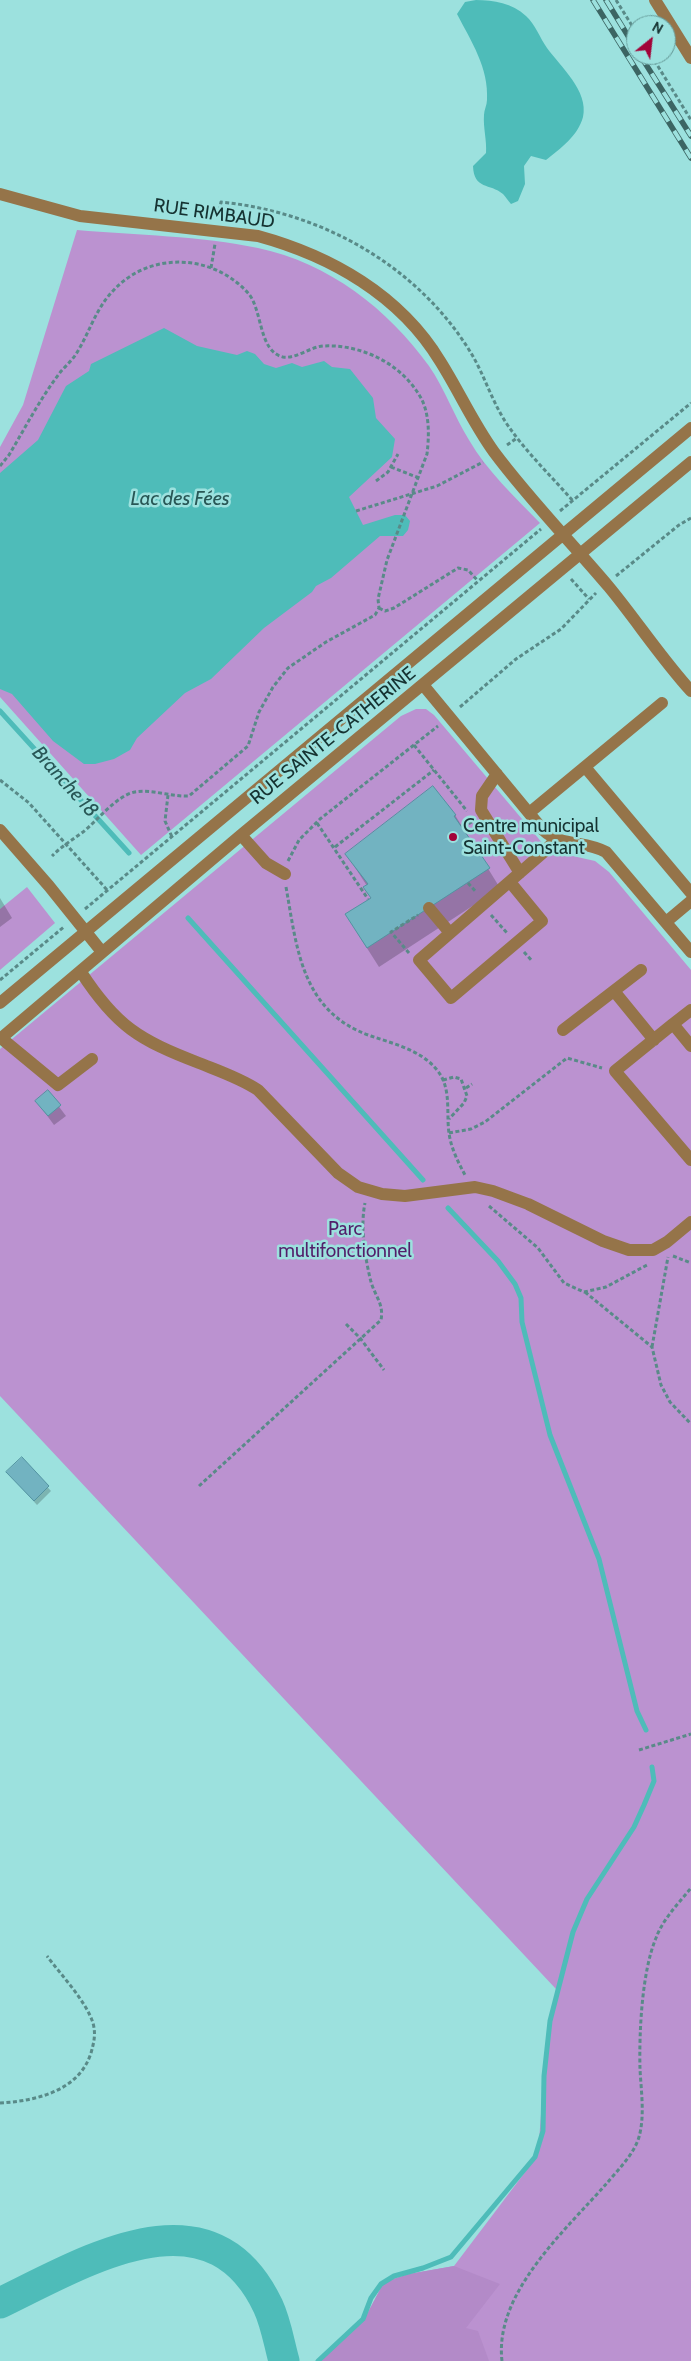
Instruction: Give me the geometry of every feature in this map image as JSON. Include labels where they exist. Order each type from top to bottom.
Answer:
[{"type":"street","points":[[659,2],[691,58]]},
{"type":"street","name":"RUE RIMBAUD","points":[[0,194],[80,216],[258,236],[334,264],[380,294],[418,332],[440,360],[494,451],[645,631],[657,650],[688,682]]},
{"type":"street","name":"RUE SAINTE-CATHERINE","points":[[0,1003],[691,428]]},
{"type":"street","name":"RUE SAINTE-CATHERINE","points":[[0,1038],[81,972],[102,952],[241,835],[424,686],[691,462]]},
{"type":"street","points":[[424,686],[543,830],[556,839],[598,848],[606,852],[691,952]]},
{"type":"street","points":[[529,813],[662,703]]},
{"type":"street","points":[[585,767],[691,893]]},
{"type":"street","points":[[497,774],[482,796],[481,810],[520,873]]},
{"type":"street","points":[[0,830],[102,952]]},
{"type":"street","points":[[241,835],[266,863],[285,874]]},
{"type":"street","points":[[510,882],[542,921],[451,998],[419,960],[510,882],[556,839]]},
{"type":"street","points":[[666,922],[691,901]]},
{"type":"street","points":[[426,913],[450,933]]},
{"type":"street","points":[[563,1030],[641,970]]},
{"type":"street","points":[[81,972],[102,1002],[126,1028],[168,1051],[245,1081],[258,1090],[338,1174],[358,1187],[382,1194],[405,1196],[475,1187],[493,1191],[528,1204],[604,1241],[629,1250],[653,1250],[667,1242],[691,1222]]},
{"type":"street","points":[[614,991],[654,1040]]},
{"type":"street","points":[[691,1010],[615,1071],[691,1160]]},
{"type":"street","points":[[673,1024],[691,1046]]},
{"type":"street","points":[[0,1038],[58,1085],[92,1058]]},
{"type":"path","points":[[616,0],[626,16]]},
{"type":"path","points":[[656,65],[691,120]]},
{"type":"path","points":[[211,268],[216,242]]},
{"type":"path","points":[[0,466],[10,455],[59,374],[75,356],[104,301],[132,274],[168,262],[185,261],[211,268],[223,273],[250,295],[257,306],[269,347],[282,356],[290,357],[323,346],[352,349],[381,357],[411,383],[422,400],[429,437],[427,454],[419,478],[405,509],[387,560],[378,599],[379,608],[375,615],[326,642],[288,668],[273,687],[262,707],[248,746],[189,796],[136,792],[126,794],[94,823],[65,843],[52,856]]},
{"type":"path","points":[[562,510],[691,403]]},
{"type":"path","points":[[507,444],[517,438]]},
{"type":"path","points":[[376,480],[391,467],[398,454]]},
{"type":"path","points":[[356,512],[411,496],[437,486],[483,462]]},
{"type":"path","points":[[391,467],[419,478]]},
{"type":"path","points":[[618,574],[679,525],[691,518]]},
{"type":"path","name":"RUE SAINTE-CATHERINE","points":[[92,904],[540,529]]},
{"type":"path","points":[[379,608],[385,611],[394,608],[458,568],[468,570],[478,581]]},
{"type":"path","points":[[572,579],[590,599]]},
{"type":"path","points":[[457,710],[516,659],[561,629],[596,593]]},
{"type":"path","points":[[441,723],[317,823],[294,847],[286,866],[285,874],[298,956],[310,984],[332,1012],[353,1028],[404,1047],[423,1058],[438,1070],[443,1080],[449,1133],[454,1154],[466,1176]]},
{"type":"path","points":[[414,745],[478,826]]},
{"type":"path","points":[[335,847],[434,770]]},
{"type":"path","points":[[0,780],[29,803],[108,891]]},
{"type":"path","points":[[168,795],[165,821],[172,838]]},
{"type":"path","points":[[463,827],[474,820]]},
{"type":"path","points":[[317,823],[335,847],[368,900]]},
{"type":"path","points":[[468,883],[479,895]]},
{"type":"path","points":[[489,912],[510,937]]},
{"type":"path","points":[[410,955],[391,932],[419,914],[426,913]]},
{"type":"path","points":[[0,980],[61,929]]},
{"type":"path","points":[[449,1133],[471,1129],[485,1122],[567,1058],[615,1071]]},
{"type":"path","points":[[443,1080],[454,1077],[461,1079],[466,1088],[467,1096],[464,1103],[448,1120]]},
{"type":"path","points":[[466,1088],[472,1084]]},
{"type":"path","points":[[199,1486],[381,1320],[380,1300],[372,1283],[365,1239],[363,1210],[367,1190]]},
{"type":"path","points":[[485,1202],[538,1248],[564,1283],[584,1292],[652,1347]]},
{"type":"path","points":[[691,1263],[684,1258],[667,1256],[660,1311],[652,1347],[661,1385],[670,1402],[691,1424]]},
{"type":"path","points":[[584,1292],[606,1287],[652,1262]]},
{"type":"path","points":[[346,1324],[360,1338],[384,1370]]},
{"type":"path","points":[[639,1750],[691,1734]]},
{"type":"path","points":[[502,2361],[502,2345],[510,2307],[520,2286],[534,2267],[618,2170],[639,2138],[642,2115],[640,2062],[646,1968],[656,1936],[691,1888]]},
{"type":"path","points":[[0,2103],[40,2097],[62,2088],[77,2077],[87,2066],[95,2037],[93,2022],[47,1956]]},
{"type":"green space","points":[[77,230],[191,238],[258,248],[284,255],[309,265],[355,291],[376,308],[413,345],[435,375],[476,451],[502,483],[540,523],[141,855],[0,697],[0,447],[23,405]]},
{"type":"green space","name":"Parc multifonctionnel","points":[[416,709],[426,709],[434,715],[544,845],[555,852],[595,861],[609,872],[691,970],[691,2361],[321,2361],[365,2318],[384,2282],[409,2274],[454,2266],[538,2155],[546,2046],[556,1989],[0,1396],[0,1049],[401,716]]},
{"type":"green space","points":[[27,887],[55,923],[0,970],[0,909]]},
{"type":"shaded area","points":[[454,2266],[500,2284],[466,2328],[478,2331],[489,2361],[321,2361],[365,2318],[384,2282],[409,2274]]},
{"type":"water","points":[[476,0],[502,3],[515,8],[526,16],[547,48],[578,88],[584,107],[581,124],[563,147],[546,160],[531,156],[524,166],[525,184],[518,201],[511,204],[503,194],[480,183],[474,174],[473,166],[486,153],[484,113],[487,102],[487,88],[478,55],[457,14],[465,2]]},
{"type":"water","name":"Lac des Fées","points":[[164,328],[197,346],[237,355],[247,351],[255,354],[264,364],[276,368],[292,363],[302,367],[324,361],[332,367],[350,369],[373,398],[376,418],[395,439],[392,457],[349,497],[363,525],[395,515],[405,515],[410,521],[408,530],[403,536],[380,536],[331,578],[316,586],[312,592],[264,628],[211,679],[185,693],[137,738],[130,750],[114,759],[95,764],[84,764],[53,741],[12,694],[0,689],[0,473],[38,440],[66,386],[89,371],[91,364]]},
{"type":"building","points":[[433,786],[456,815],[454,816],[490,868],[367,948],[345,914],[371,898],[363,887],[368,884],[345,854]]},
{"type":"building","points":[[48,1090],[61,1105],[48,1116],[35,1101]]},
{"type":"building","points":[[22,1457],[49,1486],[34,1501],[6,1472]]},
{"type":"waterway","name":"Branche 18","points":[[0,711],[129,853]]},
{"type":"waterway","points":[[188,918],[423,1180]]},
{"type":"waterway","points":[[448,1208],[498,1261],[515,1284],[521,1298],[522,1322],[550,1435],[599,1559],[637,1711],[646,1730]]},
{"type":"waterway","points":[[318,2361],[363,2319],[371,2298],[381,2284],[394,2276],[423,2268],[451,2257],[535,2157],[543,2131],[544,2076],[550,2021],[573,1932],[587,1899],[634,1827],[654,1781],[652,1767]]},
{"type":"waterway","points":[[0,2303],[70,2269],[107,2254],[144,2243],[180,2241],[214,2248],[243,2269],[268,2306],[284,2361]]},
{"type":"railway","points":[[593,0],[691,158]]},
{"type":"railway","points":[[606,0],[626,33]]},
{"type":"railway","points":[[646,65],[691,136]]},
{"type":"place","name":"Centre municipal Saint-Constant","points":[[453,837]]}]
